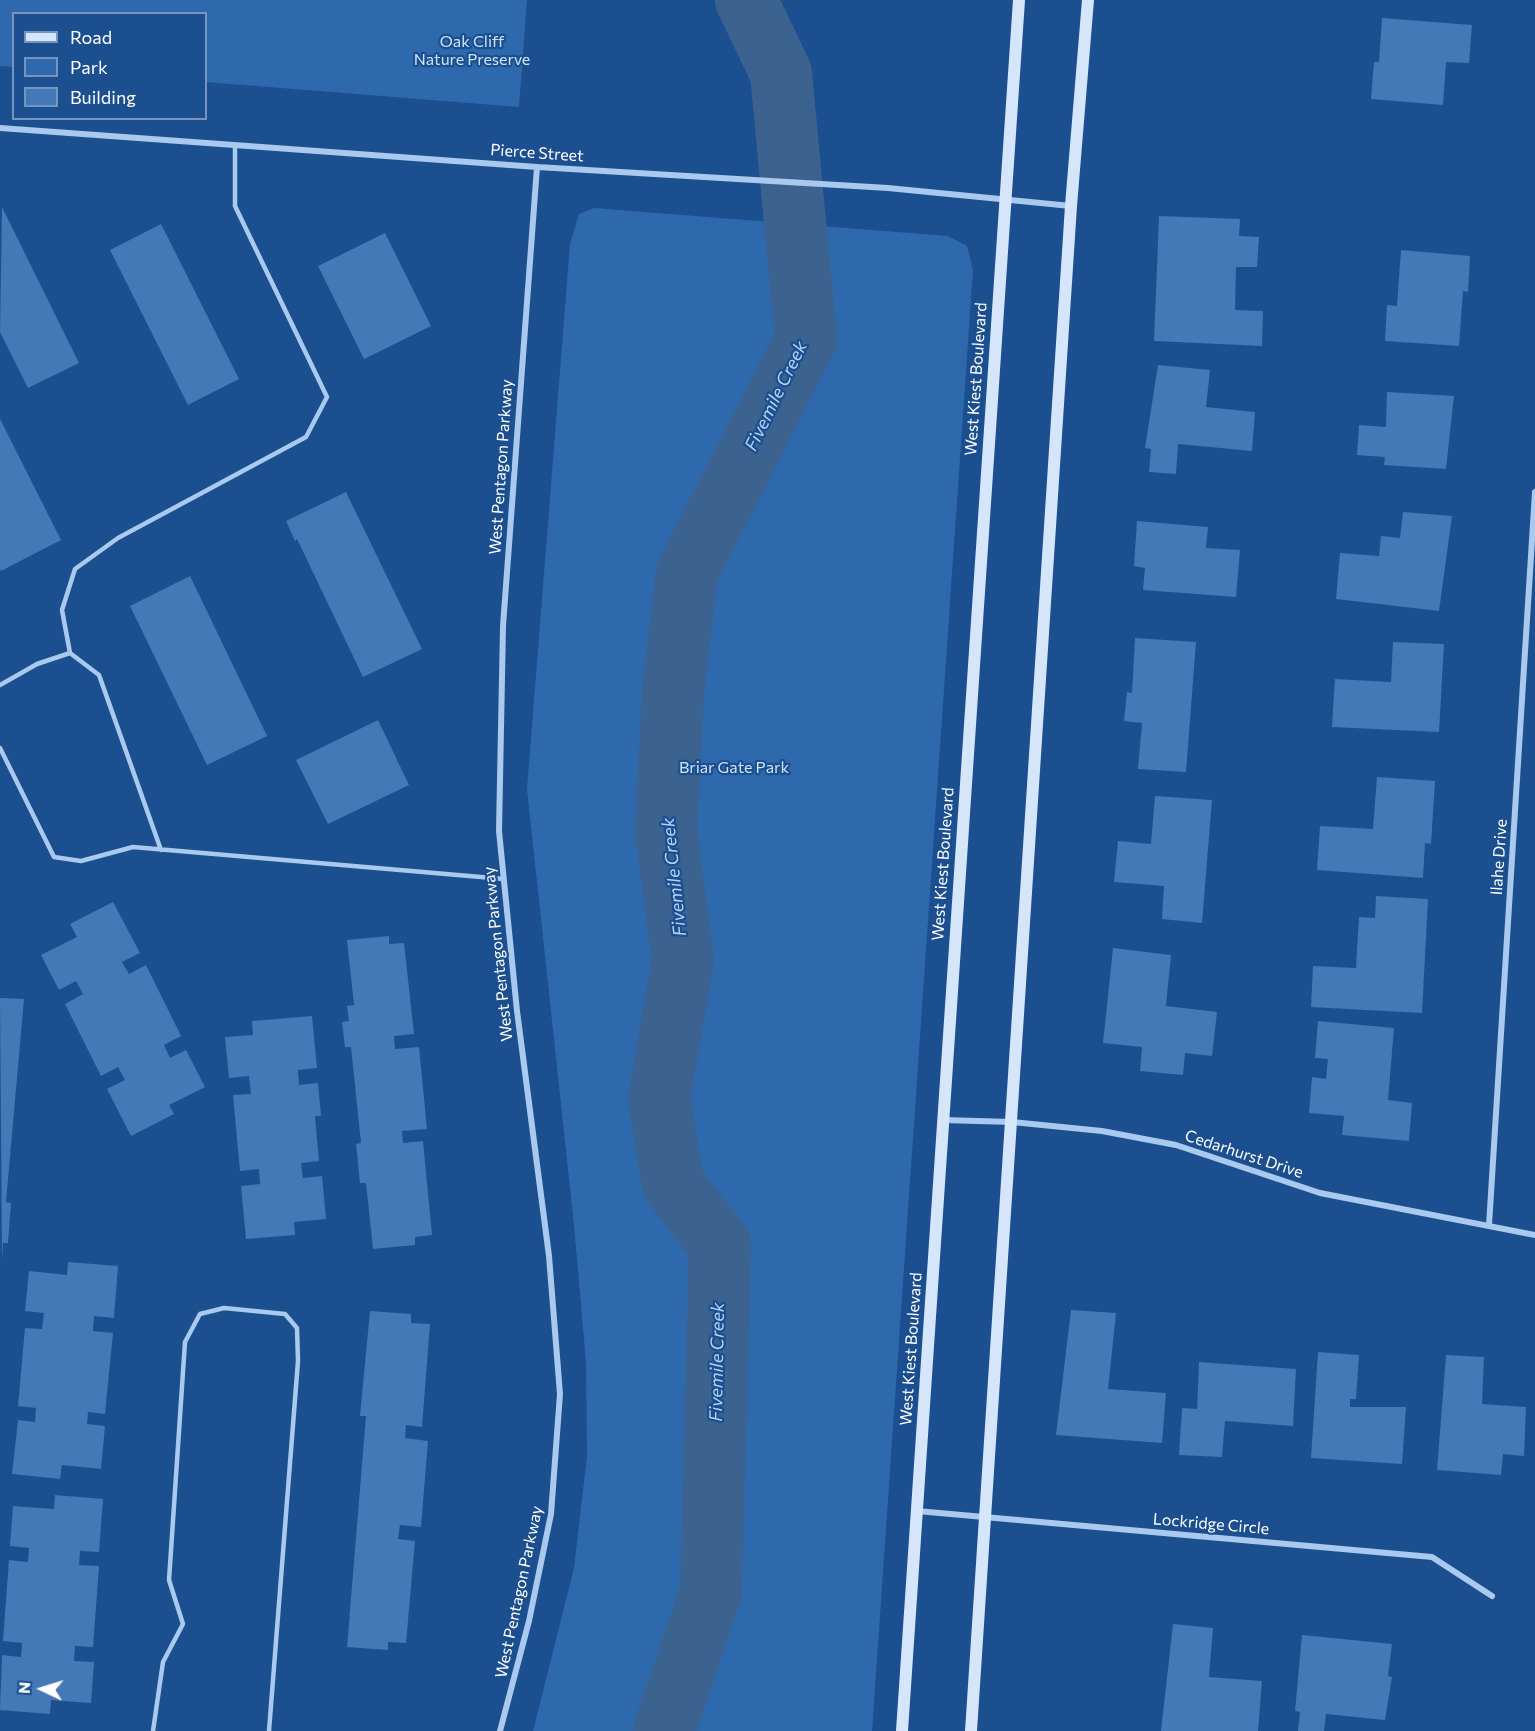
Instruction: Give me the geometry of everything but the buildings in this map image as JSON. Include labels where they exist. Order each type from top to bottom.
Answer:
[{"type":"main road","name":"West Kiest Boulevard","points":[[902,1731],[1019,0]]},
{"type":"main road","points":[[971,1731],[1071,206],[1088,0]]},
{"type":"street","name":"Pierce Street","points":[[0,128],[537,167],[888,189],[1071,206]]},
{"type":"street","name":"West Pentagon Parkway","points":[[500,1731],[529,1621],[551,1514],[560,1394],[549,1256],[517,1011],[499,831],[503,626],[537,167]]},
{"type":"street","name":"Ilahe Drive","points":[[1489,1225],[1535,492]]},
{"type":"street","name":"Cedarhurst Drive","points":[[942,1120],[1012,1122],[1102,1131],[1176,1145],[1320,1192],[1535,1235]]},
{"type":"street","name":"Lockridge Circle","points":[[916,1511],[1432,1557],[1492,1596]]},
{"type":"lane","points":[[161,850],[99,675],[70,653],[62,610],[75,569],[118,538],[306,437],[327,397],[236,206],[235,145]]},
{"type":"lane","points":[[0,685],[37,664],[70,653]]},
{"type":"lane","points":[[0,748],[54,858],[81,861],[133,847],[504,879]]},
{"type":"lane","points":[[153,1731],[163,1662],[183,1624],[169,1580],[185,1342],[200,1314],[224,1308],[285,1314],[297,1328],[298,1361],[269,1731]]},
{"type":"green space","name":"Oak Cliff Nature Preserve","points":[[0,0],[527,0],[519,107],[207,82],[207,12],[12,12],[12,67],[0,66]]},
{"type":"green space","name":"Briar Gate Park","points":[[594,208],[948,236],[967,246],[973,270],[872,1731],[533,1731],[574,1568],[587,1456],[586,1362],[574,1225],[527,789],[570,244],[579,214]]},
{"type":"waterway","name":"Fivemile Creek","points":[[664,1731],[711,1591],[720,1245],[673,1184],[659,1098],[683,960],[666,831],[673,691],[687,573],[806,339],[781,73],[746,0]]}]
